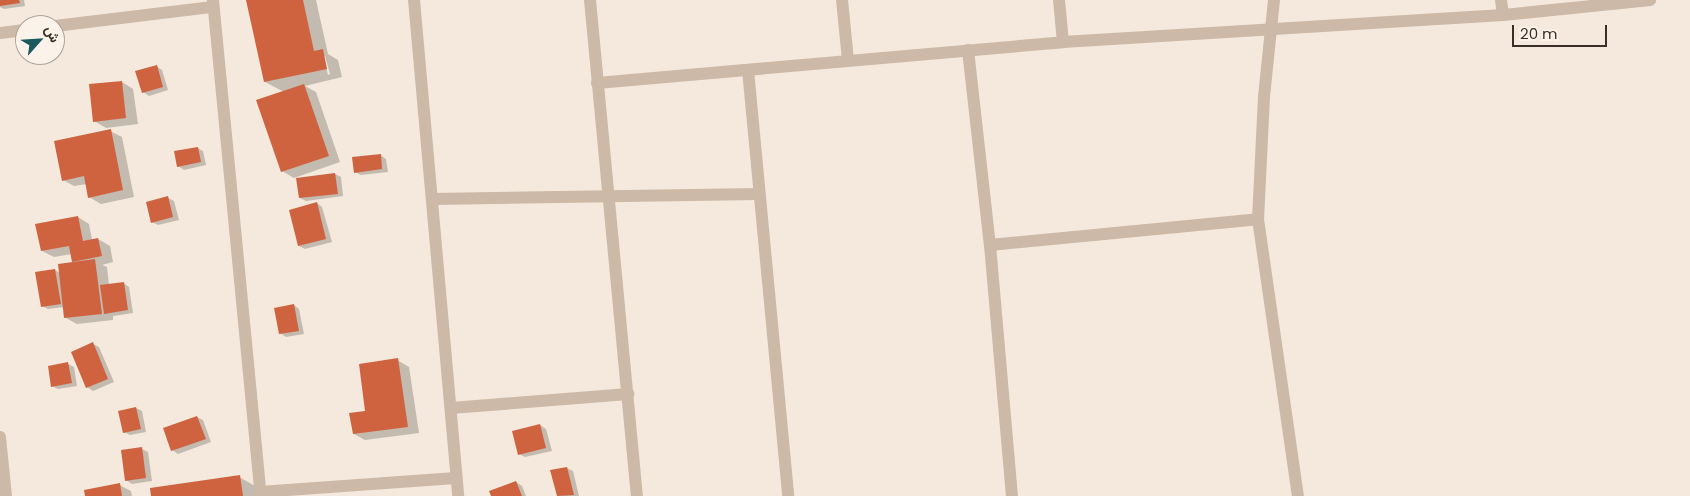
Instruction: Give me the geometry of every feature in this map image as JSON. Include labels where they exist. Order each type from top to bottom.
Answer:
[{"type":"street","points":[[414,0],[458,496]]},
{"type":"street","points":[[590,0],[607,197],[637,496]]},
{"type":"street","points":[[842,0],[848,60]]},
{"type":"street","points":[[1059,0],[1063,42]]},
{"type":"street","points":[[1274,0],[1264,97],[1258,219],[1298,496]]},
{"type":"street","points":[[1501,0],[1503,15]]},
{"type":"street","points":[[597,82],[1063,42],[1503,15],[1650,0]]},
{"type":"street","points":[[65,25],[213,3],[261,494],[456,478]]},
{"type":"street","points":[[0,33],[15,31]]},
{"type":"street","points":[[968,50],[990,245],[1012,496]]},
{"type":"street","points":[[748,70],[788,496]]},
{"type":"street","points":[[433,199],[760,194]]},
{"type":"street","points":[[990,245],[1258,219]]},
{"type":"street","points":[[451,408],[628,394]]},
{"type":"street","points":[[0,437],[6,496]]},
{"type":"building","points":[[0,0],[19,0],[20,3],[0,6]]},
{"type":"building","points":[[246,0],[303,0],[314,51],[323,49],[327,69],[264,82]]},
{"type":"building","points":[[157,65],[163,87],[142,93],[135,71]]},
{"type":"building","points":[[122,81],[126,118],[93,122],[89,84]]},
{"type":"building","points":[[304,84],[329,156],[281,172],[256,100]]},
{"type":"building","points":[[111,129],[123,190],[88,198],[84,176],[62,181],[54,141]]},
{"type":"building","points":[[198,147],[201,162],[177,167],[174,151]]},
{"type":"building","points":[[381,154],[382,169],[354,173],[352,157]]},
{"type":"building","points":[[335,173],[338,194],[299,198],[296,178]]},
{"type":"building","points":[[168,196],[173,217],[151,223],[146,202]]},
{"type":"building","points":[[317,202],[326,239],[298,246],[289,210]]},
{"type":"building","points":[[78,216],[83,241],[98,238],[102,256],[72,262],[69,246],[41,251],[35,224]]},
{"type":"building","points":[[95,259],[102,314],[64,318],[58,264]]},
{"type":"building","points":[[55,269],[61,304],[41,307],[35,272]]},
{"type":"building","points":[[124,282],[128,310],[104,314],[100,285]]},
{"type":"building","points":[[294,304],[299,331],[279,334],[274,308]]},
{"type":"building","points":[[93,342],[108,379],[86,388],[71,352]]},
{"type":"building","points":[[398,358],[408,427],[353,434],[349,413],[365,411],[359,364]]},
{"type":"building","points":[[68,362],[72,383],[51,387],[48,366]]},
{"type":"building","points":[[136,407],[141,429],[123,433],[118,411]]},
{"type":"building","points":[[197,416],[206,439],[171,451],[163,428]]},
{"type":"building","points":[[540,424],[546,448],[518,455],[512,431]]},
{"type":"building","points":[[142,447],[146,478],[125,481],[121,450]]},
{"type":"building","points":[[567,467],[574,495],[557,496],[550,470]]},
{"type":"building","points":[[240,475],[243,496],[151,496],[150,488]]},
{"type":"building","points":[[516,481],[522,496],[491,496],[489,491]]},
{"type":"building","points":[[120,483],[122,496],[85,496],[84,490]]}]
